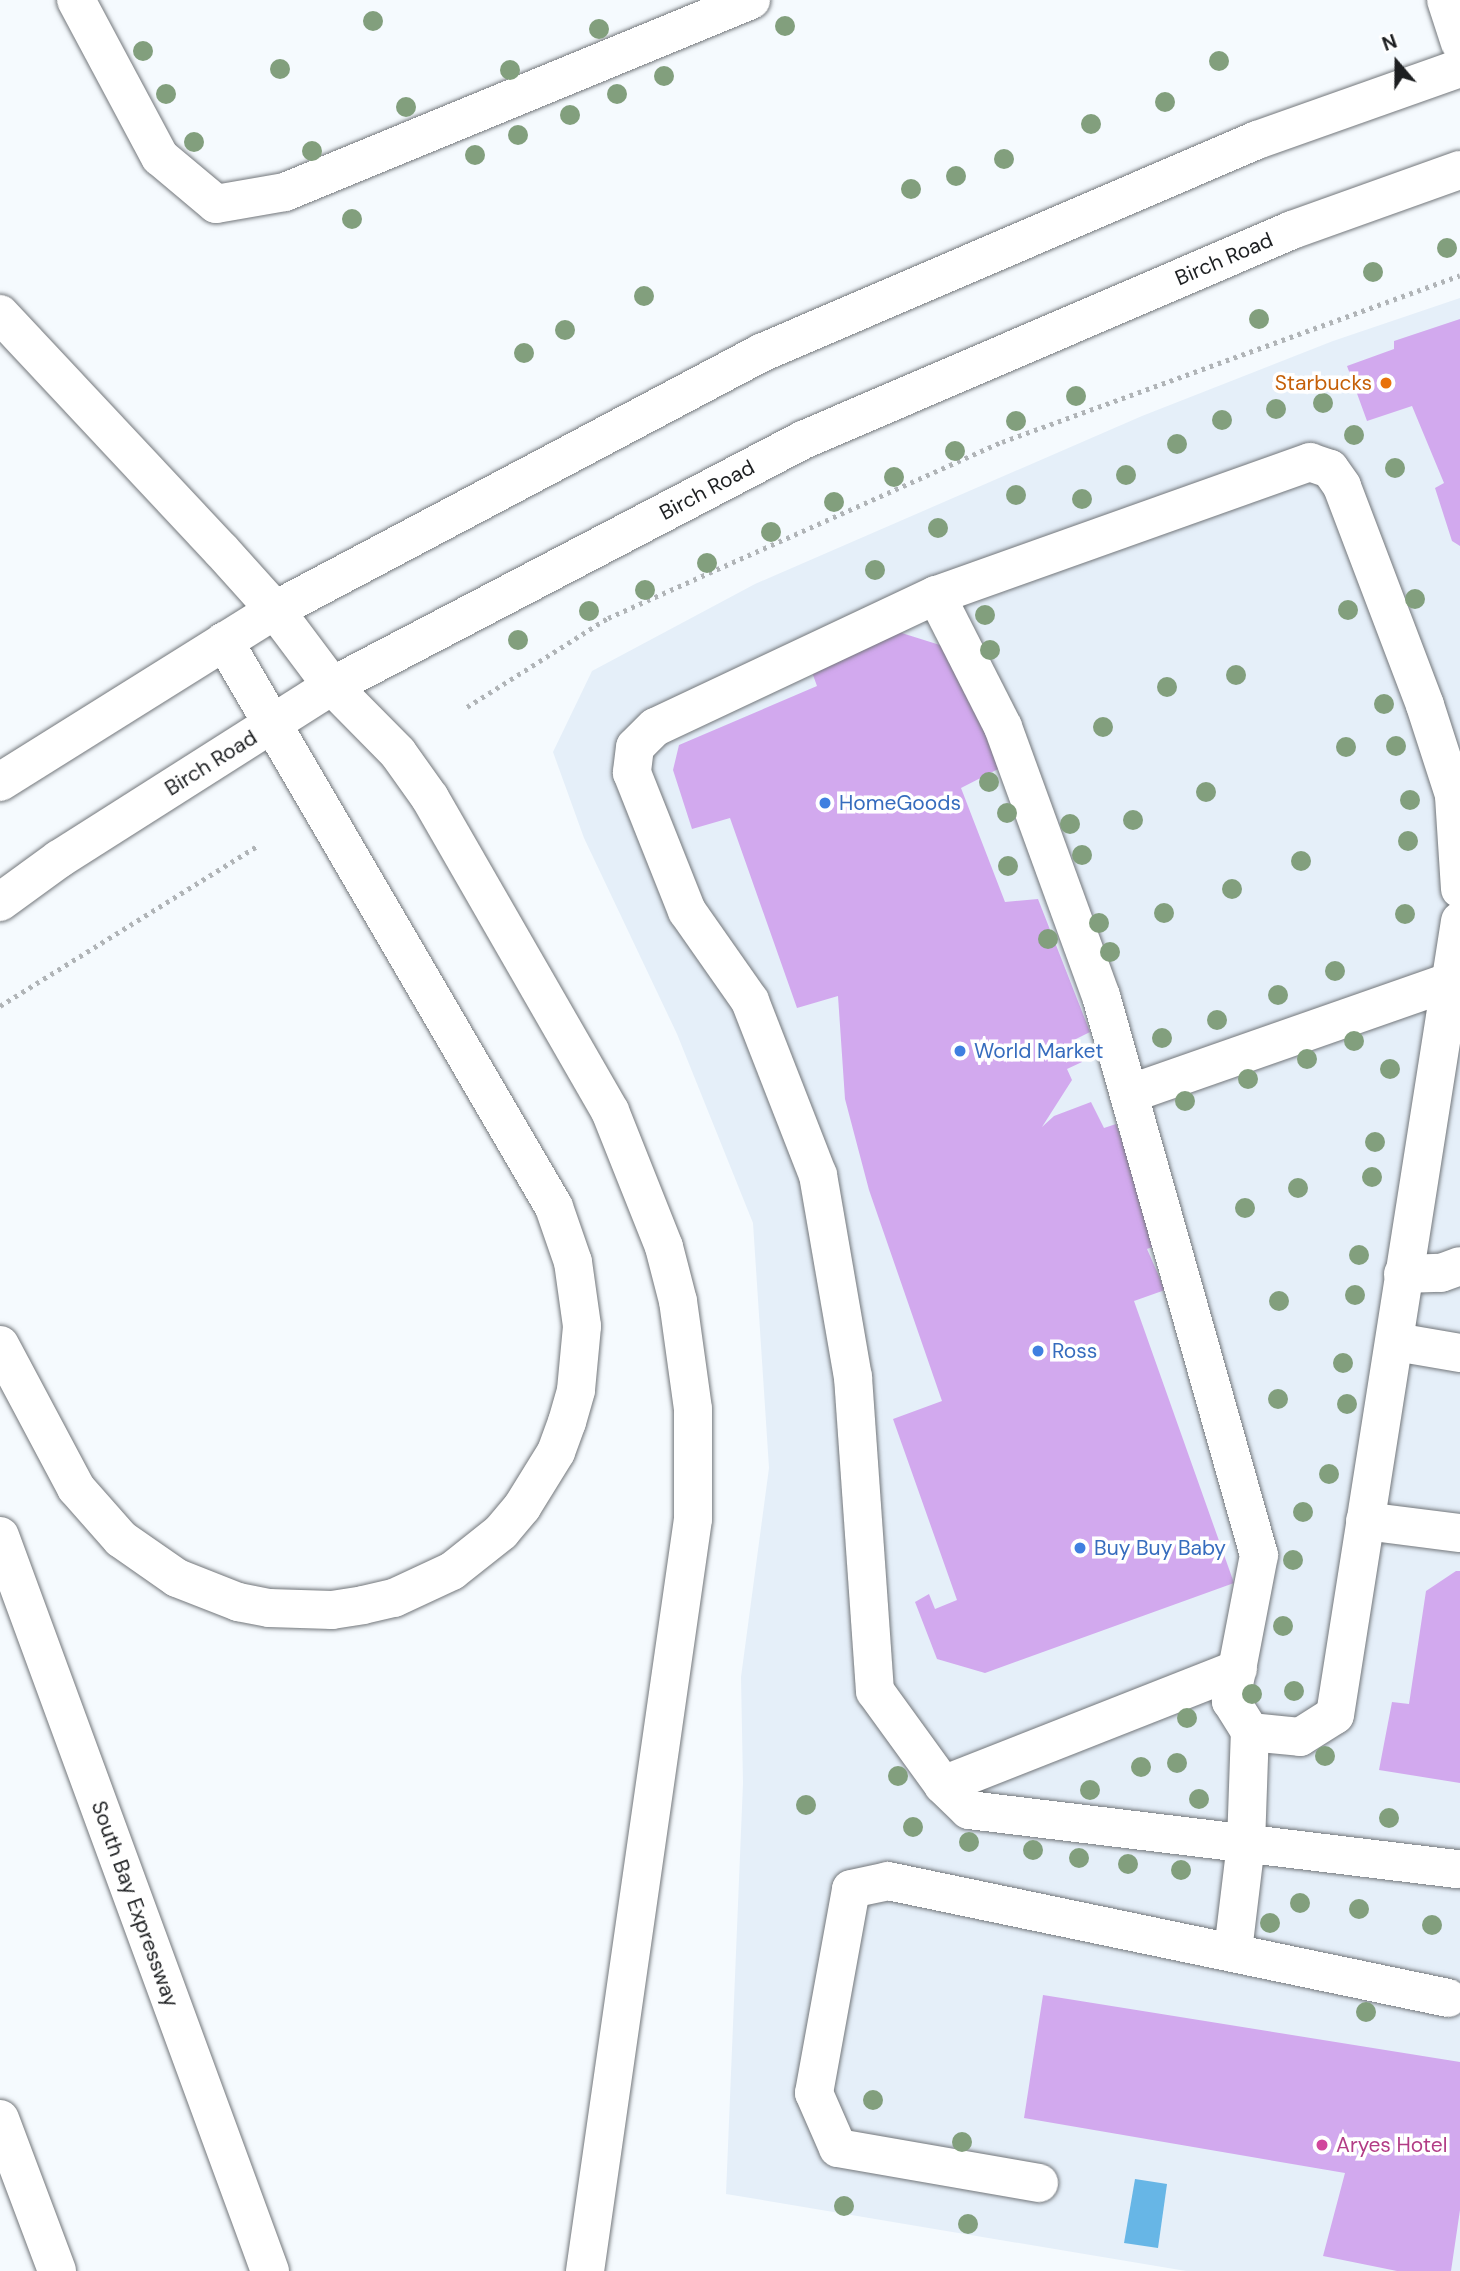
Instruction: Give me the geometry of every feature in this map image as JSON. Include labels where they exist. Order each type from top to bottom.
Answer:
[{"type":"main road","points":[[76,0],[160,157],[216,204],[285,192],[751,0]]},
{"type":"main road","points":[[1446,0],[1460,43]]},
{"type":"main road","points":[[0,782],[275,610],[761,353],[1257,140],[1460,68]]},
{"type":"main road","name":"Birch Road","points":[[0,901],[59,859],[332,686],[803,440],[1292,230],[1460,170]]},
{"type":"main road","points":[[0,314],[275,610],[332,686],[398,753],[430,799],[610,1111],[664,1247],[687,1354],[695,1464],[689,1560],[585,2271]]},
{"type":"main road","points":[[1459,878],[1454,795],[1429,718],[1342,486],[1330,469],[1310,463],[936,595],[654,727],[635,747],[632,773],[687,911],[750,1001],[818,1175],[853,1377],[876,1691],[943,1785],[969,1810],[1460,1869]]},
{"type":"main road","points":[[936,595],[1011,747],[1101,996],[1259,1555],[1231,1701],[1250,1732],[1247,1844],[1233,1951]]},
{"type":"main road","points":[[0,1345],[76,1488],[97,1515],[139,1553],[177,1578],[259,1606],[332,1610],[394,1598],[423,1586],[469,1559],[501,1532],[523,1507],[556,1452],[576,1390],[582,1326],[578,1283],[564,1231],[542,1185],[334,834],[275,723],[224,641]]},
{"type":"main road","points":[[1250,1732],[1300,1737],[1335,1715],[1396,1342],[1404,1274],[1455,979],[1460,921]]},
{"type":"main road","points":[[1129,1094],[1455,979]]},
{"type":"main road","points":[[1404,1274],[1441,1273],[1460,1266]]},
{"type":"main road","points":[[1396,1342],[1460,1353]]},
{"type":"main road","points":[[1365,1521],[1460,1533]]},
{"type":"main road","name":"South Bay Expressway","points":[[0,1536],[271,2271]]},
{"type":"main road","points":[[943,1785],[1238,1670]]},
{"type":"main road","points":[[1039,2183],[838,2148],[814,2093],[851,1889],[888,1881],[1448,1998]]},
{"type":"main road","points":[[0,2119],[57,2271]]},
{"type":"path","points":[[467,707],[608,618],[1002,442],[1460,275]]},
{"type":"path","points":[[0,1006],[259,845]]},
{"type":"shaded area","points":[[1460,298],[1460,2271],[1186,2271],[726,2194],[743,1783],[741,1677],[769,1468],[753,1223],[677,1034],[584,838],[553,752],[592,671],[755,584],[1142,416],[1333,341]]},
{"type":"water","points":[[1135,2179],[1167,2184],[1158,2248],[1124,2243]]},
{"type":"building","points":[[1460,319],[1460,546],[1452,541],[1435,488],[1444,483],[1412,406],[1367,421],[1347,366],[1394,349],[1394,341]]},
{"type":"building","points":[[889,629],[943,646],[1004,766],[961,788],[1005,902],[1038,899],[1090,1032],[1072,1041],[1082,1062],[1067,1069],[1072,1080],[1042,1127],[1054,1116],[1091,1102],[1104,1128],[1116,1124],[1160,1244],[1147,1249],[1165,1290],[1134,1301],[1234,1583],[985,1673],[937,1659],[915,1602],[929,1594],[935,1609],[957,1600],[893,1419],[942,1401],[869,1190],[845,1099],[838,996],[797,1008],[730,818],[692,829],[673,770],[679,745],[817,686],[809,664]]},
{"type":"building","points":[[1460,1571],[1460,1783],[1379,1770],[1392,1702],[1409,1704],[1426,1591]]},
{"type":"building","name":"Aryes Hotel","points":[[1043,1995],[1460,2062],[1460,2210],[1451,2271],[1397,2271],[1323,2256],[1345,2173],[1024,2118]]},
{"type":"place","name":"Starbucks","points":[[1386,383]]},
{"type":"place","name":"HomeGoods","points":[[825,803]]},
{"type":"place","name":"World Market","points":[[960,1051]]},
{"type":"place","name":"Ross","points":[[1038,1351]]},
{"type":"place","name":"Buy Buy Baby","points":[[1080,1548]]},
{"type":"place","name":"Aryes Hotel","points":[[1322,2145]]}]
